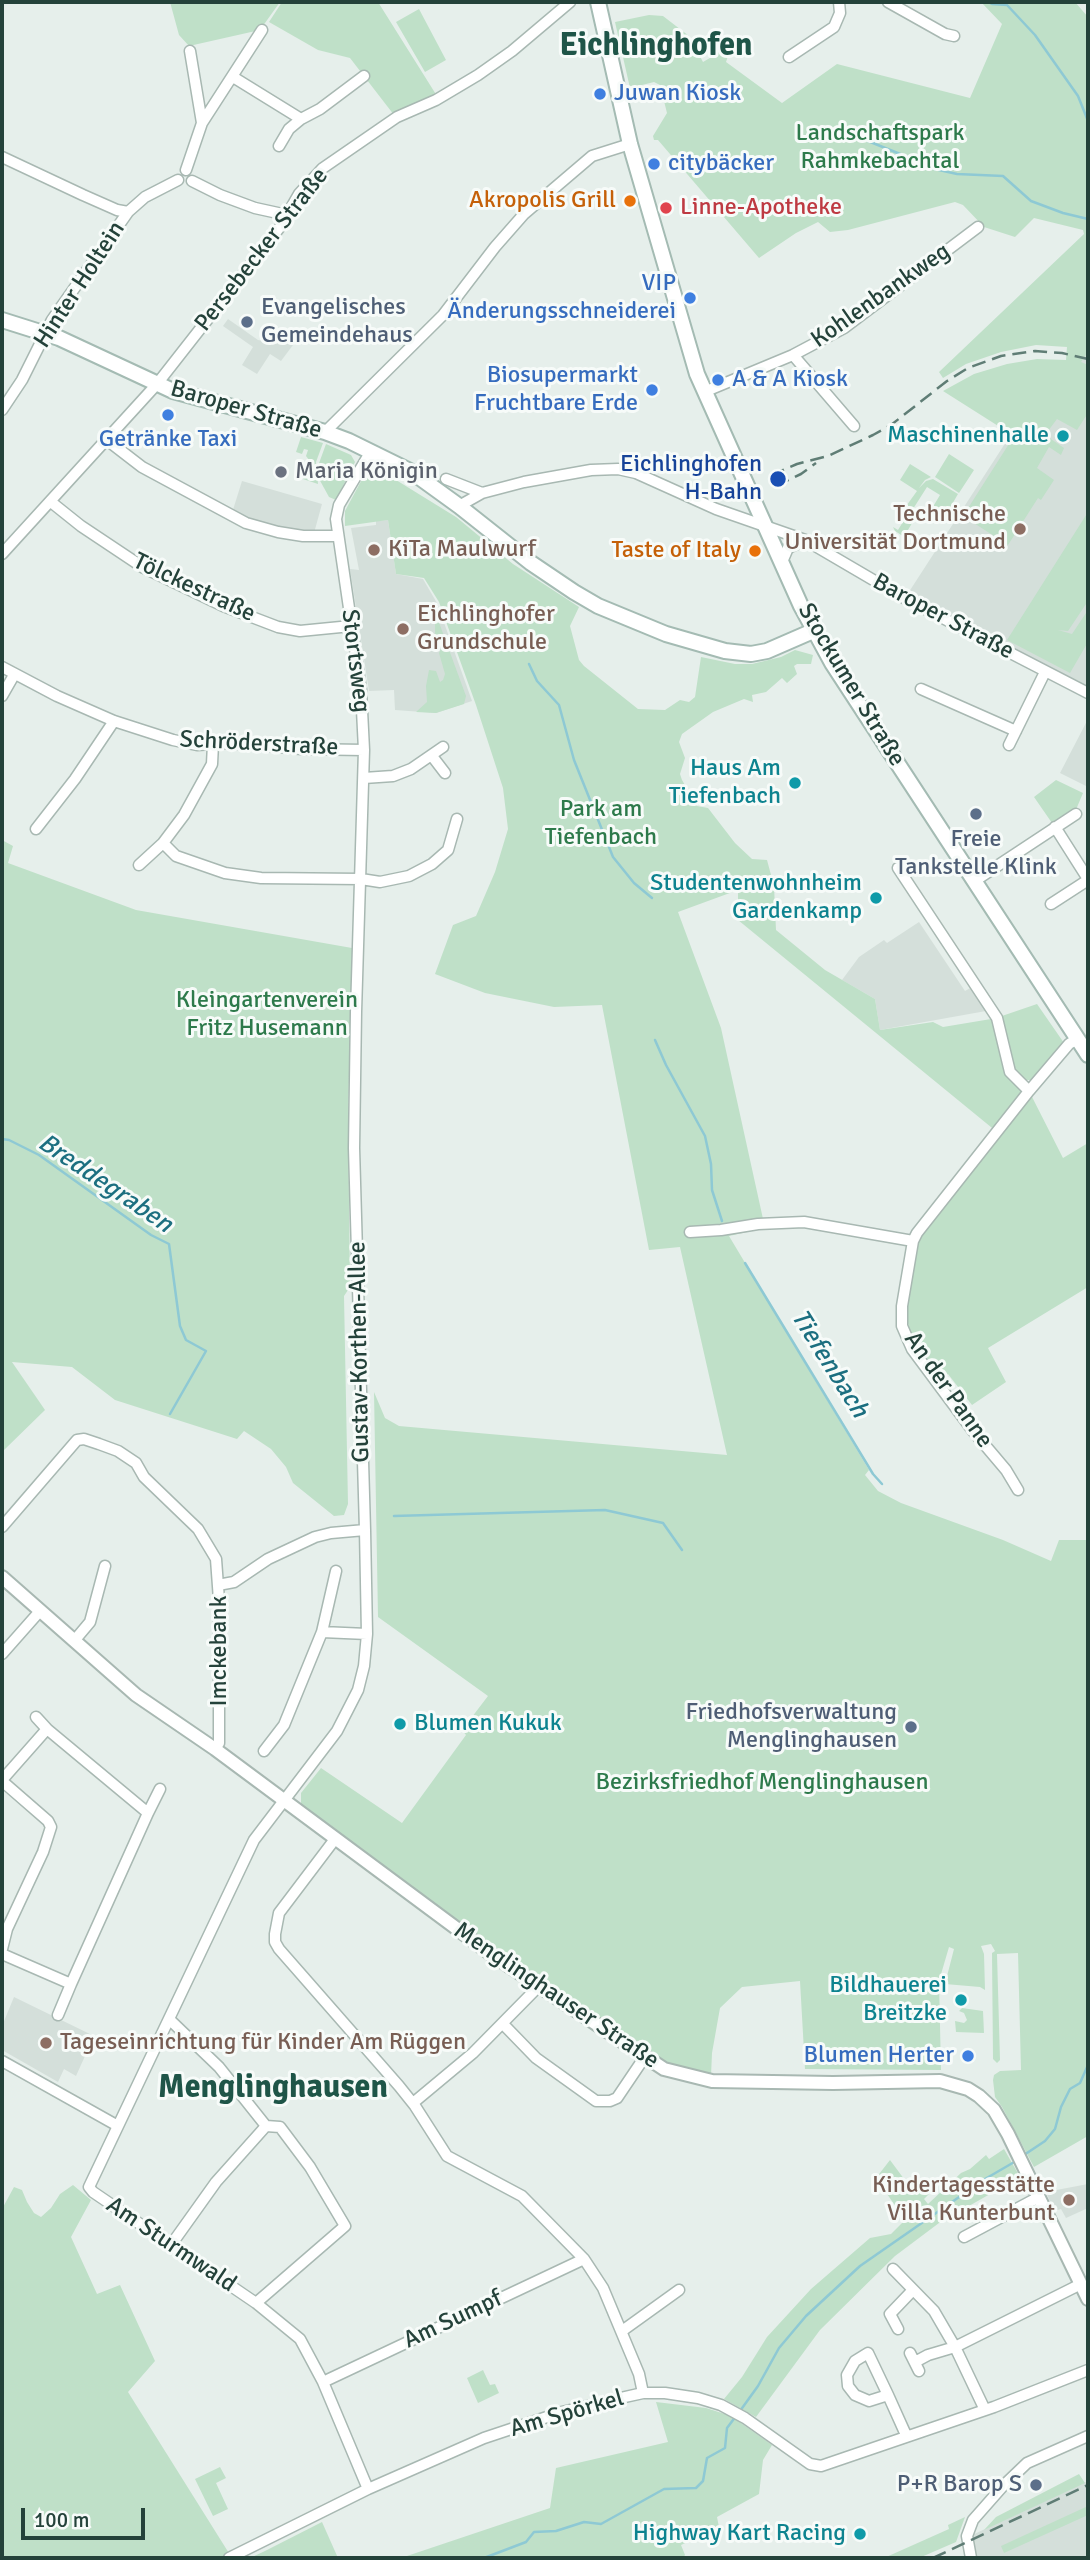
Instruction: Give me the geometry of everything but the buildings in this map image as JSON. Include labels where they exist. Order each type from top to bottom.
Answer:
[{"type":"main road","name":"Stockumer Straße","points":[[598,2],[630,144],[685,336],[704,392],[813,631],[976,880],[1083,1037],[1088,1055]]},
{"type":"main road","name":"Baroper Straße","points":[[2,320],[46,333],[194,398],[325,432],[412,472],[459,506]]},
{"type":"main road","points":[[459,506],[531,563],[574,592],[598,606],[666,634],[725,651],[751,654],[767,651],[813,631]]},
{"type":"street","name":"Persebecker Straße","points":[[2,554],[157,384],[287,215],[299,194],[326,165],[397,117],[436,100],[478,75],[512,51],[570,2]]},
{"type":"street","points":[[789,57],[834,27],[840,13],[839,2]]},
{"type":"street","points":[[888,2],[945,34],[954,36]]},
{"type":"street","name":"Hinter Holtein","points":[[2,410],[22,380],[52,320],[128,212],[145,197],[178,180],[180,173],[186,170],[202,124],[262,30]]},
{"type":"street","name":"Hinter Holtein","points":[[190,51],[202,124]]},
{"type":"street","points":[[279,146],[289,129],[301,119],[320,109],[363,76]]},
{"type":"street","points":[[233,78],[301,119]]},
{"type":"street","points":[[325,432],[443,315],[521,217],[592,156],[630,144]]},
{"type":"street","points":[[2,157],[117,210],[128,212]]},
{"type":"street","points":[[186,170],[192,174],[192,181]]},
{"type":"street","points":[[178,180],[185,185],[192,181]]},
{"type":"street","points":[[192,181],[255,208],[287,215]]},
{"type":"street","name":"Kohlenbankweg","points":[[704,392],[793,355],[844,328],[978,227]]},
{"type":"street","points":[[793,355],[854,426]]},
{"type":"street","points":[[107,440],[142,467],[246,523],[303,536],[337,536]]},
{"type":"street","name":"Stortsweg","points":[[361,879],[364,750],[361,690],[336,519],[339,505],[371,452]]},
{"type":"street","name":"Baroper Straße","points":[[459,506],[482,493],[591,470],[618,469],[636,473],[716,509],[805,540],[902,597],[1088,693]]},
{"type":"street","points":[[446,479],[482,493]]},
{"type":"street","name":"Tölckestraße","points":[[51,502],[81,526],[144,568],[223,606],[278,627],[300,631],[351,626]]},
{"type":"street","points":[[782,562],[788,548],[805,540]]},
{"type":"street","name":"Schröderstraße","points":[[2,667],[114,721],[173,740],[197,745],[228,743],[302,750],[364,750]]},
{"type":"street","points":[[1009,745],[1045,672]]},
{"type":"street","points":[[2,696],[14,675]]},
{"type":"street","points":[[921,689],[1016,731]]},
{"type":"street","points":[[36,828],[75,779],[114,721]]},
{"type":"street","points":[[139,865],[163,843],[200,790],[212,764],[213,744]]},
{"type":"street","points":[[364,778],[393,776],[411,769],[443,747]]},
{"type":"street","points":[[432,756],[445,773]]},
{"type":"street","points":[[976,880],[1076,814]]},
{"type":"street","points":[[163,843],[176,856],[225,873],[261,878],[361,879],[380,882],[397,880],[432,864],[448,850],[457,819]]},
{"type":"street","points":[[1051,904],[1088,879],[1055,827]]},
{"type":"street","points":[[898,868],[997,1018],[1010,1072],[1029,1091]]},
{"type":"street","name":"Gustav-Korthen-Allee","points":[[284,1801],[325,1750],[346,1715],[358,1690],[367,1634],[354,1149],[361,879]]},
{"type":"street","points":[[690,1232],[758,1223],[804,1222],[913,1241],[1029,1091],[1069,1044],[1083,1037]]},
{"type":"street","name":"An der Panne","points":[[913,1241],[902,1306],[902,1326],[906,1339],[959,1412],[1006,1470],[1018,1490]]},
{"type":"street","points":[[2,1527],[72,1445],[79,1440],[90,1440],[118,1451],[136,1463],[144,1477],[198,1529],[216,1559],[218,1585]]},
{"type":"street","name":"Imckebank","points":[[215,1749],[219,1744],[218,1585],[234,1582],[268,1559],[315,1537],[365,1530]]},
{"type":"street","points":[[74,1641],[90,1622],[105,1566]]},
{"type":"street","points":[[264,1751],[284,1725],[322,1632],[336,1571]]},
{"type":"street","name":"Menglinghauser Straße","points":[[2,1577],[136,1695],[215,1749],[538,1987],[664,2069],[712,2081],[940,2081],[968,2089],[994,2110],[1040,2197],[1088,2299]]},
{"type":"street","points":[[2,1654],[40,1611]]},
{"type":"street","points":[[322,1632],[367,1634]]},
{"type":"street","points":[[36,1717],[148,1813]]},
{"type":"street","points":[[47,1729],[2,1781],[48,1821],[51,1827],[43,1852],[4,1928],[2,1951],[71,1984]]},
{"type":"street","points":[[58,2015],[160,1789]]},
{"type":"street","name":"Am Sturmwald","points":[[284,1801],[254,1840],[89,2187],[256,2303],[300,2339],[323,2382],[368,2489]]},
{"type":"street","points":[[335,1839],[279,1913],[275,1942],[413,2103],[447,2156],[522,2196],[584,2259],[600,2281],[639,2374],[643,2393]]},
{"type":"street","points":[[413,2103],[503,2025],[538,1987]]},
{"type":"street","points":[[169,2018],[219,2067],[266,2126],[280,2127],[296,2146],[345,2227],[256,2303]]},
{"type":"street","points":[[503,2025],[536,2058],[596,2101],[617,2098],[644,2058]]},
{"type":"street","points":[[2,2061],[118,2126]]},
{"type":"street","points":[[171,2245],[216,2182],[266,2126]]},
{"type":"street","points":[[964,2237],[1040,2197]]},
{"type":"street","name":"Am Sumpf","points":[[323,2382],[584,2259]]},
{"type":"street","points":[[893,2269],[934,2311],[955,2347],[985,2410]]},
{"type":"street","points":[[915,2362],[955,2347],[1081,2284]]},
{"type":"street","points":[[622,2331],[678,2290]]},
{"type":"street","points":[[898,2329],[890,2314],[912,2291]]},
{"type":"street","points":[[888,2395],[869,2401],[855,2395],[848,2386],[846,2375],[855,2361],[868,2353],[888,2395],[906,2435]]},
{"type":"street","name":"Am Spörkel","points":[[229,2558],[368,2489],[484,2438],[583,2407],[643,2393],[698,2398],[732,2410],[815,2466],[821,2466],[985,2410],[1088,2370]]},
{"type":"street","points":[[970,2553],[967,2536],[973,2520],[1019,2469],[1088,2435]]},
{"type":"shaded area","points":[[228,319],[258,340],[263,341],[272,329],[284,331],[296,341],[281,361],[270,354],[257,374],[242,365],[253,347],[223,326]]},
{"type":"shaded area","name":"Technische Universität Dortmund","points":[[1088,336],[1088,695],[905,598],[1017,425]]},
{"type":"shaded area","name":"Maria Königin","points":[[242,481],[322,504],[314,533],[271,527],[232,513]]},
{"type":"shaded area","name":"Eichlinghofer Grundschule","points":[[388,520],[396,574],[423,579],[437,603],[472,701],[436,713],[395,710],[394,690],[369,691],[350,569],[359,570],[351,528],[376,525],[376,521]]},
{"type":"shaded area","points":[[1088,719],[1088,787],[1060,773]]},
{"type":"shaded area","points":[[919,922],[965,991],[972,987],[986,1011],[880,1030],[875,999],[842,980],[859,957]]},
{"type":"shaded area","name":"Tageseinrichtung für Kinder Am Rüggen","points":[[14,1997],[94,2036],[76,2076],[64,2069],[58,2082],[2,2050],[2,2026]]},
{"type":"shaded area","name":"Kindertagesstätte Villa Kunterbunt","points":[[1088,2184],[1088,2208],[1066,2218],[1061,2209],[1054,2211],[1046,2192]]},
{"type":"shaded area","points":[[1088,2481],[1088,2558],[974,2558],[970,2536]]},
{"type":"green space","points":[[170,2],[280,2],[260,30],[189,46],[179,35]]},
{"type":"green space","points":[[282,2],[378,2],[437,96],[394,115],[350,58],[318,50],[269,22]]},
{"type":"green space","name":"Landschaftspark Rahmkebachtal","points":[[981,2],[1075,2],[1088,17],[1088,352],[1081,362],[1088,365],[1088,413],[1077,430],[1057,419],[1045,435],[1064,448],[1061,455],[1049,447],[1037,468],[1054,480],[1041,500],[1038,498],[1008,545],[963,516],[1014,436],[943,391],[974,374],[1007,364],[1037,359],[1066,360],[1067,347],[1036,345],[1001,352],[966,364],[943,378],[939,372],[1084,234],[1083,230],[1034,218],[1015,237],[984,227],[963,205],[955,202],[848,230],[830,232],[818,222],[759,258],[658,140],[654,140],[653,136],[667,113],[660,85],[654,82],[630,88],[615,22],[649,15],[663,16],[689,36],[703,62],[715,55],[716,48],[719,49],[728,56],[726,62],[782,103],[837,64],[970,98],[1002,24]]},
{"type":"green space","points":[[419,9],[446,60],[425,72],[396,22]]},
{"type":"green space","points":[[301,437],[323,443],[316,462],[318,484],[303,479],[309,460],[306,456],[308,450],[304,449],[302,454],[296,452]]},
{"type":"green space","points":[[326,444],[351,455],[355,462],[336,500],[329,497],[318,477],[318,466]]},
{"type":"green space","points":[[949,454],[974,470],[959,493],[935,477]]},
{"type":"green space","points":[[910,464],[931,477],[925,480],[919,488],[926,481],[933,479],[958,494],[944,518],[931,510],[940,495],[927,487],[913,509],[918,513],[905,535],[909,540],[893,527],[898,530],[909,512],[904,509],[917,491],[900,480]]},
{"type":"green space","points":[[375,467],[456,517],[513,564],[579,607],[570,626],[579,660],[638,709],[665,710],[680,700],[689,702],[695,697],[701,657],[735,664],[752,664],[781,657],[795,650],[813,655],[811,664],[794,666],[797,674],[787,683],[782,678],[766,692],[752,695],[753,702],[744,699],[713,712],[682,734],[679,742],[685,758],[680,774],[682,780],[697,806],[708,808],[735,843],[752,859],[767,860],[774,886],[776,930],[825,970],[875,999],[880,1030],[933,1022],[943,1027],[997,1018],[1010,1072],[1029,1091],[1063,1158],[1088,1143],[1088,1287],[988,1348],[1006,1382],[972,1405],[948,1374],[940,1380],[912,1339],[907,1319],[907,1301],[916,1242],[997,1132],[738,920],[738,890],[678,912],[721,1028],[765,1228],[729,1236],[869,1470],[865,1475],[878,1491],[901,1503],[1003,1540],[1051,1561],[1059,1540],[1088,1540],[1088,2136],[1034,2167],[995,2097],[993,2080],[994,2075],[1000,2071],[1021,2070],[1018,1953],[997,1954],[1000,2060],[997,2063],[993,2059],[992,1953],[995,1951],[991,1944],[981,1946],[984,1954],[985,1990],[980,1987],[945,1984],[954,1949],[949,1947],[939,1981],[941,2070],[805,2069],[800,1981],[742,1987],[720,2008],[711,2076],[667,2064],[543,1984],[301,1804],[301,1793],[321,1768],[402,1823],[466,1735],[462,1730],[488,1696],[378,1617],[374,1392],[385,1418],[399,1426],[727,1455],[680,1247],[649,1250],[602,1005],[554,1007],[485,993],[435,974],[453,925],[476,916],[495,872],[508,829],[503,788],[439,602],[424,578],[396,574],[388,520],[345,526],[345,511],[367,470]]},
{"type":"green space","points":[[1088,512],[1088,601],[1068,631],[1058,630],[1072,634],[1088,610],[1088,642],[1070,673],[1007,640]]},
{"type":"green space","points":[[435,617],[466,696],[464,704],[436,713],[416,712],[427,702],[429,670],[436,671],[440,682],[445,674],[439,653],[443,645],[437,641],[435,635]]},
{"type":"green space","points":[[1056,780],[1083,793],[1075,812],[1058,823],[1052,823],[1034,797]]},
{"type":"green space","name":"Kleingartenverein Fritz Husemann","points":[[2,840],[13,846],[8,863],[136,910],[352,948],[348,1118],[350,1287],[344,1296],[348,1504],[344,1515],[334,1516],[293,1483],[286,1467],[271,1449],[244,1431],[237,1439],[115,1400],[72,1367],[12,1362],[45,1410],[2,1452]]},
{"type":"green space","points":[[1037,1004],[1064,1043],[1033,1080],[1023,1080],[1013,1070],[999,1017]]},
{"type":"green space","points":[[962,2008],[983,2011],[984,2033],[956,2032],[955,2021],[964,2023],[967,2020],[964,2013],[959,2011]]},
{"type":"green space","points":[[1004,2149],[1020,2177],[939,2223],[895,2256],[820,2330],[756,2417],[724,2399],[742,2377],[767,2337],[811,2289],[870,2238],[891,2234],[905,2220],[876,2178],[890,2160],[910,2187],[919,2182],[931,2192],[924,2199],[928,2204],[961,2173],[986,2155],[989,2159]]},
{"type":"green space","points":[[73,2185],[91,2200],[71,2237],[97,2294],[120,2285],[155,2361],[128,2392],[232,2558],[2,2558],[2,2209],[14,2187],[22,2190],[34,2213],[41,2217],[60,2194]]},
{"type":"green space","points":[[483,2370],[490,2385],[495,2384],[499,2393],[478,2403],[467,2378]]},
{"type":"green space","points":[[656,2402],[706,2408],[731,2416],[772,2445],[763,2460],[759,2494],[717,2517],[719,2527],[681,2545],[685,2555],[683,2558],[401,2558],[550,2508],[556,2468],[668,2442]]},
{"type":"green space","points":[[220,2467],[226,2478],[216,2483],[228,2509],[213,2516],[195,2479]]},
{"type":"green space","points":[[1079,2474],[1085,2483],[984,2530],[996,2517]]},
{"type":"green space","points":[[1088,2506],[1088,2515],[1004,2553],[1001,2546]]},
{"type":"green space","points":[[965,2517],[956,2542],[919,2558],[884,2558],[949,2529],[948,2525]]},
{"type":"green space","points":[[322,2522],[338,2558],[250,2558],[265,2551]]},
{"type":"waterway","points":[[988,2],[1007,5],[1035,35],[1078,96],[1088,121]]},
{"type":"waterway","points":[[863,139],[910,158]]},
{"type":"waterway","points":[[918,162],[930,168],[957,174],[1003,176],[1031,201],[1088,219]]},
{"type":"waterway","name":"Tiefenbach","points":[[529,664],[537,681],[559,705],[574,760],[613,857],[634,883],[652,898]]},
{"type":"waterway","name":"Tiefenbach","points":[[655,1040],[705,1136],[711,1164],[712,1190],[722,1221]]},
{"type":"waterway","name":"Breddegraben","points":[[2,1139],[39,1155],[151,1235],[169,1244],[180,1326],[186,1340],[206,1351],[170,1414]]},
{"type":"waterway","name":"Tiefenbach","points":[[745,1263],[873,1474],[882,1484]]},
{"type":"waterway","name":"Breddegraben","points":[[394,1516],[605,1510],[663,1523],[682,1550]]},
{"type":"waterway","points":[[1024,2155],[1045,2141],[1055,2129],[1061,2107],[1070,2089],[1080,2083],[1088,2065]]},
{"type":"waterway","points":[[740,2411],[758,2386],[779,2348],[806,2316],[860,2266],[985,2179],[1016,2161]]},
{"type":"waterway","points":[[462,2558],[484,2558],[526,2542],[534,2532],[556,2531],[584,2522],[601,2524],[664,2489],[696,2488],[703,2481],[707,2458],[725,2448],[727,2428],[736,2416]]},
{"type":"railway","points":[[771,475],[797,464],[828,456],[873,435],[891,425],[968,368],[1001,356],[1035,351],[1088,359]]},
{"type":"railway","points":[[776,486],[816,463]]},
{"type":"railway","points":[[933,2558],[1088,2485]]},
{"type":"place","name":"Juwan Kiosk","points":[[600,94]]},
{"type":"place","name":"citybäcker","points":[[654,164]]},
{"type":"place","name":"Akropolis Grill","points":[[630,201]]},
{"type":"place","name":"Linne-Apotheke","points":[[666,208]]},
{"type":"place","name":"VIP Änderungsschneiderei","points":[[690,298]]},
{"type":"place","name":"Evangelisches Gemeindehaus","points":[[247,322]]},
{"type":"place","name":"A & A Kiosk","points":[[718,380]]},
{"type":"place","name":"Biosupermarkt Fruchtbare Erde","points":[[652,390]]},
{"type":"place","name":"Getränke Taxi","points":[[168,415]]},
{"type":"place","name":"Maschinenhalle","points":[[1063,436]]},
{"type":"place","name":"Maria Königin","points":[[281,472]]},
{"type":"place","name":"Eichlinghofen H-Bahn","points":[[778,479]]},
{"type":"place","name":"Technische Universität Dortmund","points":[[1020,529]]},
{"type":"place","name":"KiTa Maulwurf","points":[[374,550]]},
{"type":"place","name":"Taste of Italy","points":[[755,551]]},
{"type":"place","name":"Eichlinghofer Grundschule","points":[[403,629]]},
{"type":"place","name":"Haus Am Tiefenbach","points":[[795,783]]},
{"type":"place","name":"Freie Tankstelle Klink","points":[[976,814]]},
{"type":"place","name":"Studentenwohnheim Gardenkamp","points":[[876,898]]},
{"type":"place","name":"Blumen Kukuk","points":[[400,1724]]},
{"type":"place","name":"Friedhofsverwaltung Menglinghausen","points":[[911,1727]]},
{"type":"place","name":"Bildhauerei Breitzke","points":[[961,2000]]},
{"type":"place","name":"Tageseinrichtung für Kinder Am Rüggen","points":[[46,2043]]},
{"type":"place","name":"Blumen Herter","points":[[968,2056]]},
{"type":"place","name":"Kindertagesstätte Villa Kunterbunt","points":[[1069,2200]]},
{"type":"place","name":"P+R Barop S","points":[[1036,2485]]},
{"type":"place","name":"Highway Kart Racing","points":[[860,2534]]},
{"type":"district","name":"Eichlinghofen","points":[[656,47]]},
{"type":"district","name":"Menglinghausen","points":[[273,2089]]},
{"type":"park label","name":"Park am Tiefenbach","points":[[601,824]]},
{"type":"park label","name":"Bezirksfriedhof Menglinghausen","points":[[762,1783]]}]
